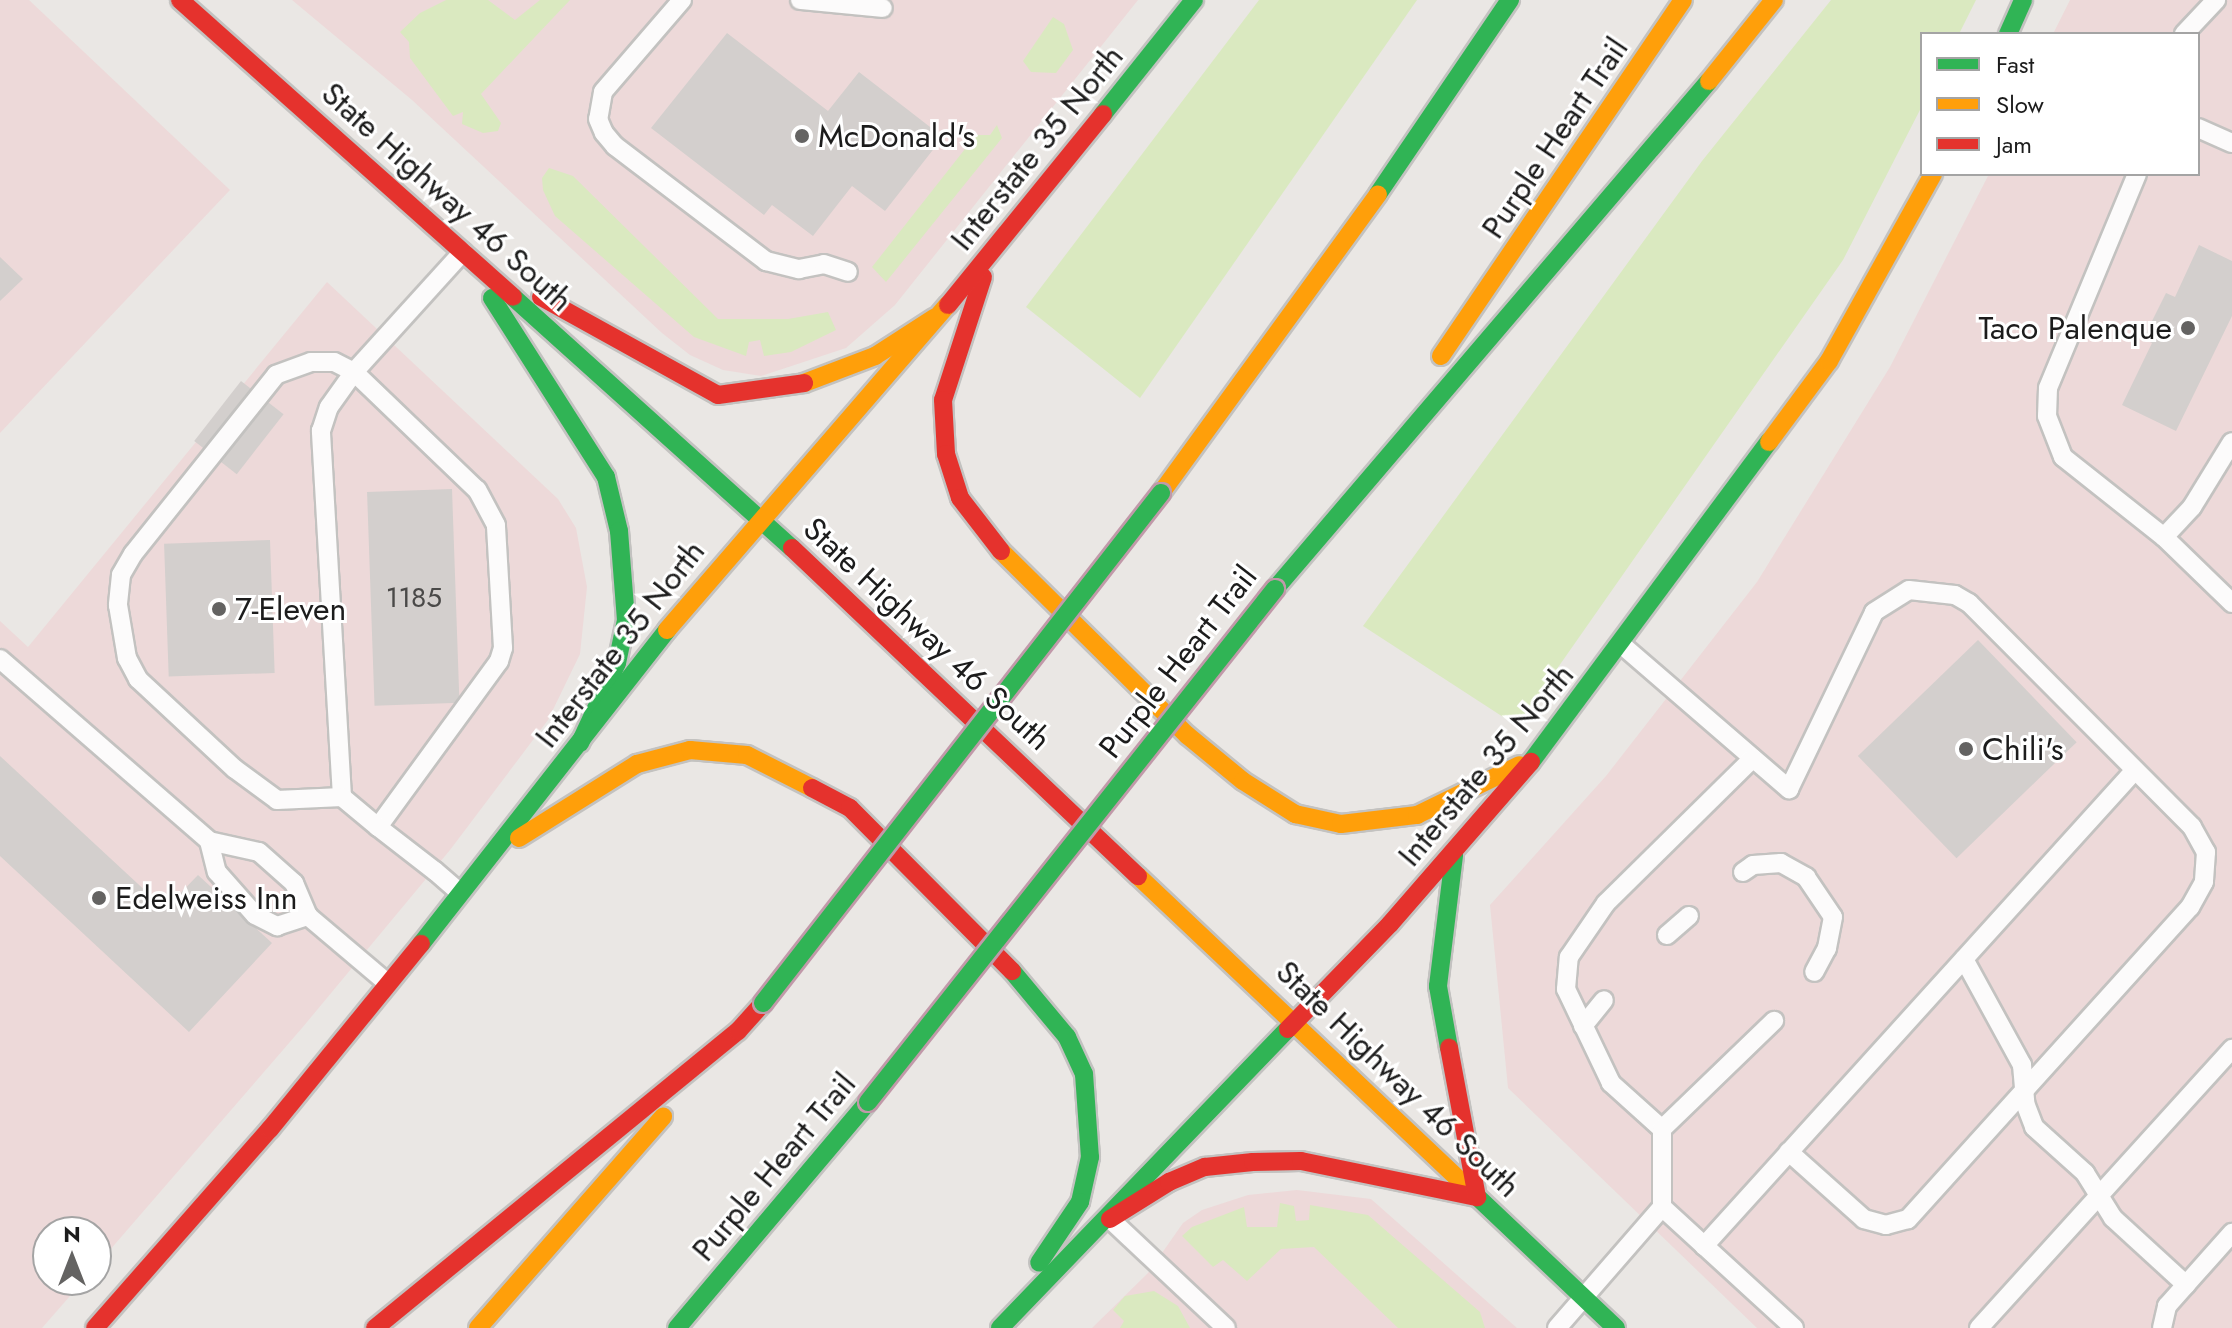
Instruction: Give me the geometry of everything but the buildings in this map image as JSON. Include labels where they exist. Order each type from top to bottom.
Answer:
[{"type":"main road","name":"State Highway 46 South","points":[[180,0],[760,518],[1293,1019],[1341,1071],[1616,1328]]},
{"type":"main road","name":"Interstate 35 North","points":[[95,1328],[270,1129],[760,518],[991,256],[1194,0]]},
{"type":"main road","points":[[478,1328],[763,1003],[1161,493],[1390,177],[1510,0]]},
{"type":"main road","name":"Purple Heart Trail","points":[[1428,375],[1527,236],[1683,0]]},
{"type":"main road","points":[[1275,589],[1688,108],[1774,0]]},
{"type":"main road","points":[[2009,32],[2023,0]]},
{"type":"main road","name":"Interstate 35 North","points":[[998,1328],[1110,1219],[1293,1019],[1454,855],[1537,756],[1829,361],[1932,176]]},
{"type":"main road","points":[[463,252],[718,395],[775,391],[828,377],[875,356],[934,318]]},
{"type":"main road","points":[[463,252],[606,477],[619,531],[626,620],[617,663],[580,743]]},
{"type":"main road","points":[[991,256],[951,362],[943,400],[946,454],[960,498],[991,542],[1187,735],[1243,781],[1295,814],[1341,824],[1417,815],[1537,756]]},
{"type":"main road","name":"Purple Heart Trail","points":[[677,1328],[868,1102],[1275,589],[1410,400]]},
{"type":"main road","points":[[495,852],[637,764],[690,750],[747,755],[850,808],[1036,995],[1067,1037],[1084,1074],[1090,1157],[1080,1202],[998,1328]]},
{"type":"main road","points":[[1110,1219],[1169,1182],[1205,1167],[1253,1162],[1301,1161],[1477,1197],[1438,986],[1454,855]]},
{"type":"main road","points":[[375,1328],[738,1031]]},
{"type":"lane","points":[[682,0],[603,92],[598,119],[604,133],[615,146],[766,261],[799,269],[824,264],[848,272]]},
{"type":"lane","points":[[800,0],[883,8]]},
{"type":"lane","points":[[2186,32],[2216,0]]},
{"type":"lane","points":[[2200,129],[2232,143]]},
{"type":"lane","points":[[2136,176],[2048,388],[2047,416],[2063,457],[2164,537],[2232,603]]},
{"type":"lane","points":[[342,797],[320,445],[329,407],[354,372],[463,252]]},
{"type":"lane","points":[[378,827],[488,680],[503,648],[496,525],[488,506],[354,372],[334,362],[311,362],[276,375],[133,554],[121,575],[118,605],[127,658],[138,679],[235,769],[277,800],[342,797],[378,827],[460,893]]},
{"type":"lane","points":[[2164,537],[2192,507],[2232,442]]},
{"type":"lane","points":[[1622,645],[1789,789],[1874,612],[1895,595],[1924,589],[1969,603],[2202,838],[2206,866],[2199,895],[1908,1219],[1898,1224],[1864,1219],[1789,1152]]},
{"type":"lane","points":[[0,659],[209,841],[259,852],[294,883],[308,916],[386,982]]},
{"type":"lane","points":[[1662,1129],[1611,1083],[1566,989],[1569,957],[1606,903],[1753,758]]},
{"type":"lane","points":[[1704,1246],[2135,770]]},
{"type":"lane","points":[[209,841],[217,872],[255,915],[277,926],[308,916]]},
{"type":"lane","points":[[1743,872],[1753,865],[1781,863],[1806,877],[1833,917],[1827,948],[1814,972]]},
{"type":"lane","points":[[1667,935],[1689,916]]},
{"type":"lane","points":[[1964,959],[2022,1065],[2034,1127],[2085,1173],[2113,1218],[2186,1285]]},
{"type":"lane","points":[[1583,1026],[1604,1000]]},
{"type":"lane","points":[[1557,1328],[1662,1207],[1662,1129],[1774,1021]]},
{"type":"lane","points":[[1979,1328],[2232,1049]]},
{"type":"lane","points":[[1662,1207],[1794,1328]]},
{"type":"lane","points":[[1110,1219],[1226,1328]]},
{"type":"lane","points":[[2162,1328],[2163,1312],[2232,1233]]},
{"type":"shaded area","points":[[0,0],[29,0],[230,190],[0,433]]},
{"type":"shaded area","points":[[292,0],[1138,0],[895,305],[846,348],[761,376],[723,370],[690,355],[662,333],[412,100]]},
{"type":"shaded area","points":[[2070,0],[2232,0],[2232,1328],[1757,1328],[1508,1088],[1490,905],[1606,776],[1757,582],[1890,367],[1988,176],[2200,176],[2200,32],[2054,32]]},
{"type":"shaded area","points":[[327,282],[558,499],[576,528],[587,587],[580,654],[548,720],[450,850],[302,1028],[112,1248],[112,1216],[32,1216],[32,1296],[70,1296],[42,1328],[0,1328],[0,621],[28,647]]},
{"type":"shaded area","points":[[1297,1190],[1371,1199],[1517,1328],[1092,1328],[1148,1273],[1183,1223],[1202,1210],[1248,1195]]},
{"type":"green space","points":[[446,0],[488,0],[515,20],[540,0],[570,0],[481,94],[501,123],[498,131],[483,133],[462,124],[463,112],[453,116],[410,58],[409,42],[400,32],[420,13]]},
{"type":"green space","points":[[1259,0],[1417,0],[1140,398],[1026,307]]},
{"type":"green space","points":[[1831,0],[1976,0],[1960,32],[1920,32],[1920,110],[1843,260],[1517,726],[1363,626],[1702,161]]},
{"type":"green space","points":[[1053,17],[1064,24],[1073,50],[1056,73],[1031,72],[1023,61]]},
{"type":"green space","points":[[997,125],[1002,138],[886,282],[872,267],[976,135],[990,135]]},
{"type":"green space","points":[[549,168],[573,176],[718,319],[788,319],[828,312],[836,330],[791,352],[764,356],[760,340],[749,342],[746,356],[694,337],[555,216],[543,190],[542,178]]},
{"type":"green space","points":[[1280,1203],[1294,1206],[1296,1221],[1309,1220],[1310,1205],[1368,1215],[1480,1312],[1485,1328],[1398,1328],[1314,1247],[1281,1249],[1247,1281],[1223,1260],[1213,1267],[1182,1236],[1192,1227],[1244,1207],[1247,1227],[1277,1227]]},
{"type":"green space","points":[[1154,1291],[1178,1306],[1190,1328],[1120,1328],[1124,1321],[1113,1310],[1125,1296]]},
{"type":"traffic: fast","points":[[1103,114],[1194,0]]},
{"type":"traffic: fast","points":[[1378,194],[1510,0]]},
{"type":"traffic: fast","points":[[2009,32],[2023,0]]},
{"type":"traffic: fast","points":[[1275,589],[1709,81]]},
{"type":"traffic: fast","points":[[513,297],[792,548]]},
{"type":"traffic: fast","points":[[492,298],[606,477],[619,531],[626,620],[617,663],[580,743]]},
{"type":"traffic: fast","points":[[1531,762],[1769,442]]},
{"type":"traffic: fast","points":[[763,1003],[1161,493]]},
{"type":"traffic: fast","points":[[868,1102],[1275,589]]},
{"type":"traffic: fast","points":[[421,944],[667,630]]},
{"type":"traffic: fast","points":[[1449,1048],[1438,986],[1454,855]]},
{"type":"traffic: fast","points":[[1012,971],[1067,1037],[1084,1074],[1090,1157],[1080,1202],[1039,1263]]},
{"type":"traffic: fast","points":[[1000,1328],[1288,1029]]},
{"type":"traffic: fast","points":[[677,1328],[868,1102]]},
{"type":"traffic: fast","points":[[1470,1190],[1616,1328]]},
{"type":"traffic: slow","points":[[1441,356],[1683,0]]},
{"type":"traffic: slow","points":[[1709,81],[1774,0]]},
{"type":"traffic: slow","points":[[1769,442],[1829,361],[1932,176]]},
{"type":"traffic: slow","points":[[1161,493],[1378,194]]},
{"type":"traffic: slow","points":[[667,630],[948,305]]},
{"type":"traffic: slow","points":[[804,383],[875,356],[934,318]]},
{"type":"traffic: slow","points":[[1001,551],[1187,735],[1243,781],[1295,814],[1341,824],[1417,815],[1520,765]]},
{"type":"traffic: slow","points":[[519,838],[637,764],[690,750],[747,755],[812,788]]},
{"type":"traffic: slow","points":[[1138,876],[1470,1190]]},
{"type":"traffic: slow","points":[[478,1328],[663,1117]]},
{"type":"traffic: jam","points":[[180,0],[513,297]]},
{"type":"traffic: jam","points":[[948,305],[1103,114]]},
{"type":"traffic: jam","points":[[983,277],[943,400],[946,454],[960,498],[1001,551]]},
{"type":"traffic: jam","points":[[541,297],[718,395],[804,383]]},
{"type":"traffic: jam","points":[[792,548],[1138,876]]},
{"type":"traffic: jam","points":[[1288,1029],[1390,924],[1531,762]]},
{"type":"traffic: jam","points":[[812,788],[850,808],[1012,971]]},
{"type":"traffic: jam","points":[[95,1328],[270,1129],[421,944]]},
{"type":"traffic: jam","points":[[375,1328],[738,1031],[763,1003]]},
{"type":"traffic: jam","points":[[1110,1219],[1169,1182],[1205,1167],[1253,1162],[1301,1161],[1477,1197],[1449,1048]]},
{"type":"place","name":"McDonald's","points":[[802,136]]},
{"type":"place","name":"Taco Palenque","points":[[2188,328]]},
{"type":"place","name":"7-Eleven","points":[[219,609]]},
{"type":"place","name":"Chili's","points":[[1966,749]]},
{"type":"place","name":"Edelweiss Inn","points":[[99,898]]}]
